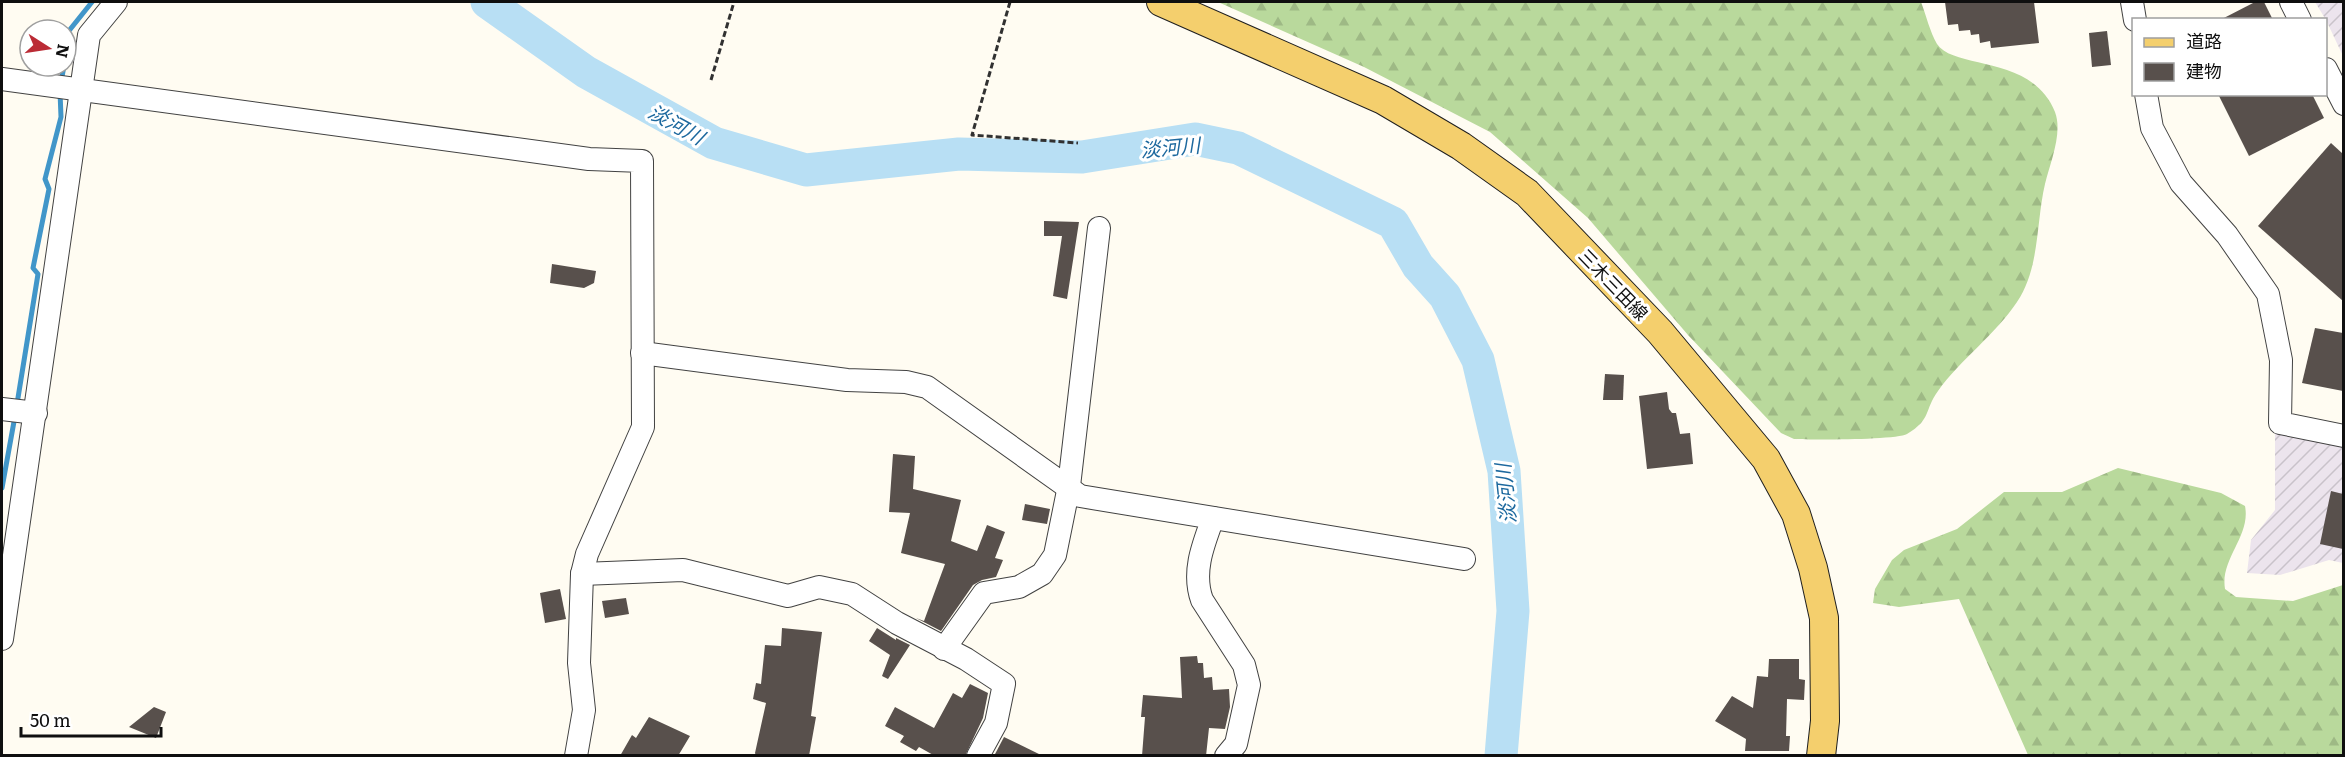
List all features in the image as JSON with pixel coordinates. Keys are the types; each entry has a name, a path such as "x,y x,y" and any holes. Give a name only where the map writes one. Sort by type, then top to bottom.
{"main road":[{"name":"三木三田線","path":"1161,2 1383,100 1461,146 1527,193 1660,332 1766,459 1796,514 1813,568 1824,618 1826,721 1821,756"}],"street":[{"path":"2,639 36,413 75,88 89,36 116,2"},
{"path":"2133,2 2135,18"},
{"path":"2291,2 2299,18"},
{"path":"2327,73 2343,104"},
{"path":"2,79 590,159 642,161 643,427 587,554 582,574 579,663 584,710 582,753"},
{"path":"2146,96 2152,128 2181,183 2226,235 2268,294 2281,360 2280,423 2343,436"},
{"path":"944,649 984,593 1019,587 1042,574 1055,555 1069,486 1099,228"},
{"path":"642,353 847,380 906,382 927,387 1080,496 1464,559"},
{"path":"2,409 36,413"},
{"path":"1213,518 1200,555 1199,591 1202,600 1244,665 1249,686 1236,744 1226,756"},
{"path":"582,574 683,570 788,597 819,587 852,594 1004,684 996,723 978,756"}],"path":[{"path":"711,80 734,2"},
{"path":"1010,2 972,135 1078,142"}],"shaded area":[{"path":"2315,2 2343,2 2343,56 2327,18"},
{"path":"2275,429 2343,444 2343,563 2329,560 2280,575 2247,573 2251,540 2275,510"}],"green space":[{"path":"1218,2 1921,2 1937,44 1946,52 2012,72 2029,81 2044,93 2055,112 2057,138 2042,199 2030,275 2017,302 1999,325 1947,379 1938,391 1924,419 1915,429 1907,434 1888,437 1794,439 1781,433 1688,335 1588,218 1490,132 1364,67"},
{"path":"2118,468 2221,493 2245,506 2244,527 2225,578 2225,589 2236,597 2293,601 2343,585 2343,755 2028,755 1959,599 1899,607 1873,603 1875,589 1892,560 1904,550 1957,529 2004,492 2062,492"}],"building":[{"path":"1945,2 2034,2 2039,43 1991,48 1990,41 1980,43 1979,34 1971,35 1970,30 1959,31 1958,24 1948,25"},
{"path":"2255,2 2264,2 2272,18 2224,18"},
{"path":"2107,31 2111,65 2092,67 2089,33"},
{"path":"2219,96 2313,96 2324,118 2249,156"},
{"path":"2331,143 2343,154 2343,301 2258,226"},
{"path":"1044,221 1079,222 1067,299 1053,296 1062,236 1044,236"},
{"path":"552,264 596,271 594,283 584,288 550,283"},
{"path":"2315,328 2343,333 2343,391 2302,383"},
{"path":"1605,374 1624,375 1623,400 1603,400"},
{"path":"1667,392 1669,409 1672,413 1676,413 1680,434 1690,433 1693,464 1647,469 1639,396"},
{"path":"893,454 915,456 913,489 961,500 951,541 977,551 987,525 1005,532 995,558 1003,560 996,577 973,585 941,631 916,618 924,621 945,564 901,553 910,513 889,512"},
{"path":"2331,491 2343,494 2343,549 2320,544"},
{"path":"1025,504 1050,509 1047,524 1022,520"},
{"path":"560,589 566,619 545,623 540,593"},
{"path":"626,598 629,614 605,618 602,601"},
{"path":"782,628 822,632 811,716 816,717 809,756 756,756 755,753 766,703 753,699 756,683 761,684 765,645 781,646"},
{"path":"877,628 896,640 896,638 910,645 888,679 882,676 890,655 869,641"},
{"path":"1197,656 1198,663 1203,663 1204,678 1212,677 1213,690 1229,689 1230,707 1225,729 1209,728 1206,756 1142,756 1145,717 1141,717 1143,695 1182,698 1180,657"},
{"path":"1769,659 1799,659 1799,679 1805,680 1804,700 1787,699 1786,736 1790,736 1789,751 1745,751 1746,739 1715,721 1732,696 1753,708 1757,676 1768,677"},
{"path":"970,684 988,693 983,718 965,756 935,756 919,747 916,751 900,742 904,736 885,726 895,707 934,728 953,693 962,698"},
{"path":"154,707 166,712 156,738 129,727"},
{"path":"649,717 690,736 678,756 620,756 632,735 636,738"},
{"path":"1004,737 1043,756 994,756"}],"waterway":[{"path":"78,20 92,2"},
{"name":"淡河川","path":"487,2 586,72 714,143 806,170 959,154 1082,157 1195,139 1238,148 1393,223 1418,266 1445,296 1478,360 1504,471 1513,611 1501,756"},
{"path":"61,82 62,78"},
{"path":"17,404 38,274 33,268 49,189 45,179 61,117 60,92"},
{"path":"2,488 15,416"}]}
